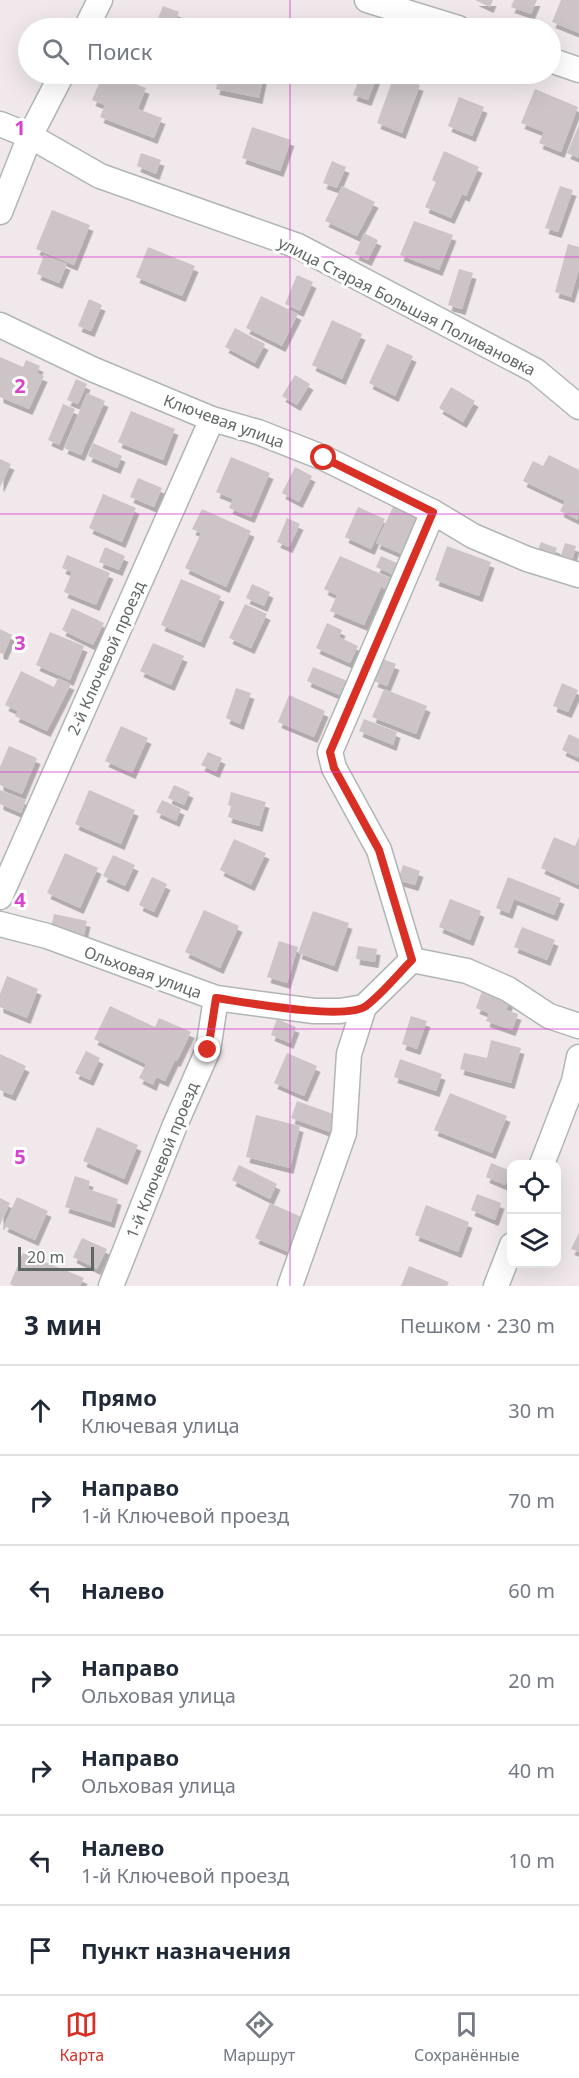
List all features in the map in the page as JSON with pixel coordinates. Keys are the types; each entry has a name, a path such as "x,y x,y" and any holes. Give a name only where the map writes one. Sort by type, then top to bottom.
{"street":[{"path":"91,18 100,0"},
{"path":"367,0 426,18"},
{"path":"561,64 579,70"},
{"path":"0,212 30,136 57,84"},
{"name":"улица Старая Большая Поливановка","path":"0,124 30,136 100,176 298,246 536,371 579,407"},
{"name":"Ключевая улица","path":"0,325 93,369 212,419 258,432 324,458 433,512 473,536 527,559 579,575"},
{"name":"2-й Ключевой проезд","path":"0,897 212,419"},
{"path":"412,960 379,850 334,768 330,752 433,512"},
{"name":"Ольховая улица","path":"0,924 47,936 216,998 314,1011 340,1011 364,1007"},
{"path":"290,1286 344,1132 349,1054 364,1007 412,960"},
{"path":"412,960 467,971 508,989 549,1016 579,1026"},
{"name":"1-й Ключевой проезд","path":"111,1286 175,1125 208,1050 216,998"},
{"path":"544,1160 574,1081 579,1057"},
{"path":"496,1286 507,1258"}],"building":[{"path":"475,0 493,0 490,7"},
{"path":"514,0 537,0 531,14 511,7"},
{"path":"561,0 579,0 579,33 561,26 561,18 554,18"},
{"path":"163,6 179,12 177,18 158,18"},
{"path":"99,84 135,84 146,88 138,109 162,118 154,138 100,117 105,105 92,100"},
{"path":"217,84 262,84 259,98 216,89"},
{"path":"357,84 374,84 368,100 353,95"},
{"path":"391,84 420,85 402,133 377,123"},
{"path":"535,89 578,107 561,152 539,143 544,132 521,123"},
{"path":"459,97 484,107 472,136 448,126"},
{"path":"579,125 579,158 567,153"},
{"path":"252,127 291,140 280,171 242,158"},
{"path":"444,151 479,167 466,196 462,194 451,218 425,207 436,182 432,180"},
{"path":"141,153 161,160 156,174 137,166"},
{"path":"332,161 346,167 337,188 323,183"},
{"path":"342,186 375,202 357,236 325,221"},
{"path":"560,186 573,190 558,232 545,228"},
{"path":"52,210 90,225 74,265 36,249"},
{"path":"414,221 453,235 439,270 400,255"},
{"path":"364,233 378,240 368,260 355,254"},
{"path":"568,244 579,247 579,269 571,297 555,292"},
{"path":"148,247 195,266 182,296 136,277"},
{"path":"44,255 67,264 59,283 37,274"},
{"path":"459,269 473,273 462,309 448,305"},
{"path":"297,275 313,282 300,311 285,304"},
{"path":"261,296 298,314 282,346 246,328"},
{"path":"89,299 102,305 91,331 78,326"},
{"path":"332,320 362,334 342,379 312,365"},
{"path":"235,328 265,344 255,363 225,347"},
{"path":"387,344 413,356 395,396 369,383"},
{"path":"0,357 23,367 26,360 40,366 37,373 44,376 29,409 0,397"},
{"path":"295,375 310,384 297,405 282,396"},
{"path":"76,379 87,384 78,404 67,400"},
{"path":"451,387 475,401 463,422 439,408"},
{"path":"87,393 105,401 81,455 64,448"},
{"path":"63,404 75,409 59,445 48,440"},
{"path":"131,411 175,429 163,460 118,442"},
{"path":"93,443 122,456 117,468 88,456"},
{"path":"549,455 579,470 578,520 560,511 565,501 523,481 533,461 543,466"},
{"path":"231,457 270,473 251,517 229,508 233,499 216,492"},
{"path":"0,459 11,464 0,487"},
{"path":"295,467 312,476 299,502 282,493"},
{"path":"138,478 162,488 154,507 130,497"},
{"path":"103,494 136,508 122,542 89,528"},
{"path":"358,507 385,519 371,549 345,537"},
{"path":"393,507 421,519 404,555 376,543"},
{"path":"202,509 251,531 226,587 185,568 201,533 192,529"},
{"path":"287,518 300,524 289,547 277,542"},
{"path":"541,542 557,548 553,559 537,553"},
{"path":"565,543 576,546 571,565 559,561"},
{"path":"447,546 491,562 479,596 435,580"},
{"path":"105,547 125,556 119,570 99,562"},
{"path":"67,555 110,573 96,605 64,592 72,572 62,568"},
{"path":"340,556 399,582 394,593 381,587 364,625 330,611 337,595 324,589"},
{"path":"381,556 399,564 394,575 376,567"},
{"path":"181,579 221,596 201,642 161,625"},
{"path":"252,584 270,592 264,606 246,598"},
{"path":"245,604 267,614 251,648 229,638"},
{"path":"72,608 104,623 93,645 62,630"},
{"path":"327,623 342,630 339,637 358,646 350,663 316,648"},
{"path":"0,629 12,635 4,654 0,653"},
{"path":"50,632 84,646 70,680 36,665"},
{"path":"153,643 184,656 171,685 140,671"},
{"path":"383,659 396,664 387,686 374,681"},
{"path":"313,667 350,682 344,697 307,681"},
{"path":"21,671 54,687 58,678 71,684 47,731 15,716 18,711 5,705"},
{"path":"562,683 578,690 568,712 553,706"},
{"path":"236,688 251,693 240,724 226,718"},
{"path":"384,689 427,706 416,734 372,717"},
{"path":"289,695 325,711 314,737 278,722"},
{"path":"364,719 397,732 393,745 359,731"},
{"path":"121,726 148,738 132,773 105,761"},
{"path":"569,734 579,739 579,758 562,750"},
{"path":"9,746 37,758 22,794 0,785 0,767"},
{"path":"208,752 222,758 216,772 201,765"},
{"path":"174,785 190,792 184,805 168,798"},
{"path":"0,790 26,800 21,813 0,804"},
{"path":"89,790 135,810 121,844 75,824"},
{"path":"231,792 266,802 259,826 228,817"},
{"path":"162,800 181,809 176,821 156,812"},
{"path":"554,837 575,846 579,837 579,885 541,868"},
{"path":"234,839 266,853 251,885 220,870"},
{"path":"65,853 98,868 80,908 47,893"},
{"path":"113,855 135,865 125,886 103,876"},
{"path":"403,865 420,871 415,885 398,880"},
{"path":"152,877 167,884 154,912 139,905"},
{"path":"508,877 561,898 554,915 514,899 509,913 496,908"},
{"path":"450,899 481,911 470,940 439,927"},
{"path":"204,910 239,926 220,968 185,952"},
{"path":"313,911 349,923 334,966 298,953"},
{"path":"54,914 87,921 84,935 51,927"},
{"path":"522,927 555,940 547,960 514,947"},
{"path":"279,941 298,947 287,983 267,977"},
{"path":"358,946 377,949 375,962 356,959"},
{"path":"7,976 38,989 27,1018 0,1007 0,994"},
{"path":"482,991 510,1001 506,1010 518,1014 512,1030 486,1021 489,1013 476,1008"},
{"path":"110,1006 155,1027 159,1018 191,1032 165,1081 156,1077 153,1085 139,1078 146,1064 94,1039"},
{"path":"411,1016 427,1021 417,1049 402,1044"},
{"path":"277,1019 296,1027 290,1043 271,1035"},
{"path":"491,1040 521,1048 511,1083 460,1069 464,1053 487,1058"},
{"path":"86,1051 100,1058 90,1080 75,1073"},
{"path":"287,1053 317,1066 304,1096 274,1083"},
{"path":"0,1054 26,1066 12,1095 0,1090"},
{"path":"400,1059 442,1074 436,1091 394,1077"},
{"path":"450,1093 507,1116 492,1153 434,1130"},
{"path":"297,1101 339,1116 333,1133 291,1118"},
{"path":"256,1115 300,1126 290,1168 246,1157"},
{"path":"97,1127 138,1145 124,1179 83,1161"},
{"path":"491,1163 507,1169 505,1185 486,1177"},
{"path":"239,1165 277,1184 270,1199 232,1180"},
{"path":"75,1176 90,1181 88,1189 118,1199 111,1222 65,1207"},
{"path":"477,1194 501,1203 495,1220 471,1210"},
{"path":"17,1197 48,1211 35,1240 4,1226"},
{"path":"0,1198 10,1203 0,1225"},
{"path":"270,1203 306,1219 291,1253 255,1238"},
{"path":"426,1205 469,1222 458,1252 415,1235"},
{"path":"579,1233 579,1252 571,1249"},
{"path":"82,1238 107,1249 97,1269 73,1257"},
{"path":"23,1253 84,1278 80,1286 14,1286 10,1284"},
{"path":"409,1266 449,1282 447,1286 401,1286"}],"route":[{"path":"208,1050 216,998 314,1011 340,1011 364,1007 412,960 379,850 334,768 330,752 433,512 324,458"}]}
